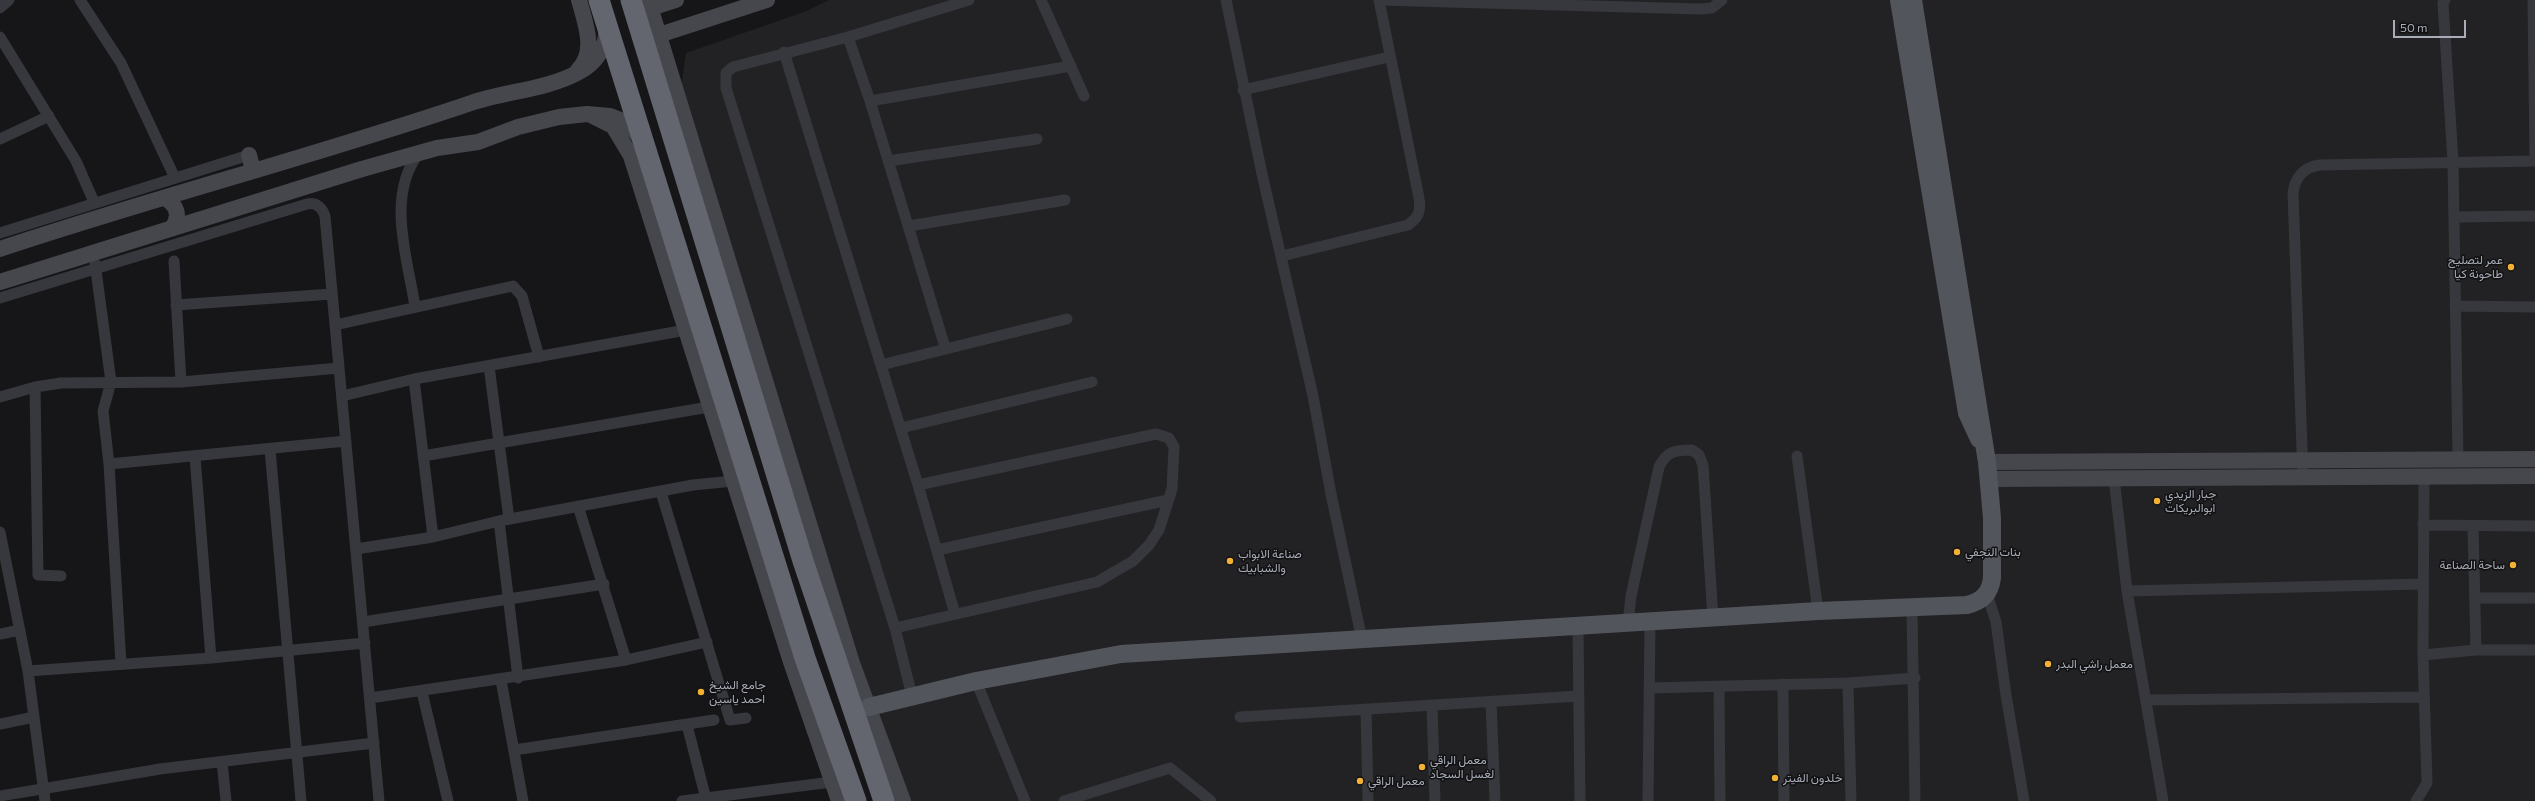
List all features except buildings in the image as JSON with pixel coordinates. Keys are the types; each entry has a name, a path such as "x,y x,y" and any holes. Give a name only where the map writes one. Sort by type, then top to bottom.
{"highway":[{"path":"599,0 643,144 670,255 798,660 856,801"},
{"path":"631,0 716,249 798,547 867,718 884,801"}],"main road":[{"path":"573,75 582,66 588,50 587,31 579,0"},
{"path":"676,0 650,4 716,249"},
{"path":"659,35 767,0"},
{"path":"1900,0 1967,413 1987,463"},
{"path":"904,801 867,718 912,696 976,681 1121,654 1818,611 1967,605 1979,601 1987,594 1992,578 1987,463 1914,0"},
{"path":"0,249 164,198 251,162 441,115 484,99 542,86 573,75 586,68 599,55 606,40 606,25"},
{"path":"589,114 613,126 626,146 670,255 686,330 709,407 733,481 798,660 832,782 839,801"},
{"path":"0,282 419,153 437,148 478,142 518,127 559,117 589,114 620,120 634,130 643,144"},
{"path":"164,198 174,205 177,210 176,223 172,228"},
{"path":"1987,463 2535,459"},
{"path":"1987,463 2114,478 2535,476"}],"street":[{"path":"0,8 9,0"},
{"path":"80,0 121,63 176,178"},
{"path":"912,696 894,628 726,88 726,73 733,67 784,52 848,37 969,0"},
{"path":"1041,0 1072,66 1084,96"},
{"path":"1226,0 1243,90 1313,396 1331,494 1362,640"},
{"path":"1282,256 1408,225 1418,216 1420,203 1389,56 1379,0 1624,3 1700,9 1712,8 1722,0"},
{"path":"2445,0 2443,3 2453,160 2458,459"},
{"path":"2304,477 2293,193 2296,179 2303,171 2315,166 2453,160 2535,161 2533,0"},
{"path":"0,37 76,161 94,202"},
{"path":"848,37 870,100 945,347"},
{"path":"784,52 901,428 956,614"},
{"path":"1243,90 1389,56"},
{"path":"870,100 1072,66"},
{"path":"0,139 49,116"},
{"path":"888,161 1037,139"},
{"path":"415,306 400,200 405,175 419,153"},
{"path":"0,233 94,202 176,178 251,162"},
{"path":"909,226 1065,200"},
{"path":"0,298 311,203 319,205 325,216 379,801"},
{"path":"2454,217 2535,216"},
{"path":"94,252 111,382 103,411 109,464 122,664"},
{"path":"174,260 181,382"},
{"path":"335,325 415,306 513,286 522,296 539,357"},
{"path":"176,306 332,294"},
{"path":"2455,306 2535,307"},
{"path":"881,365 945,347 1067,319"},
{"path":"342,396 414,380 686,330"},
{"path":"489,366 499,444 508,598 518,678"},
{"path":"0,397 35,387 61,383 181,382 339,368"},
{"path":"414,380 432,537"},
{"path":"901,428 1092,382"},
{"path":"35,387 38,575 61,576"},
{"path":"423,456 709,407"},
{"path":"894,628 1097,582 1133,561 1149,546 1159,530 1172,489 1174,447 1169,438 1156,434 918,486"},
{"path":"109,464 195,457 346,441"},
{"path":"270,449 301,801"},
{"path":"1628,623 1631,596 1659,467 1664,457 1677,450 1692,450 1699,455 1703,465 1714,618"},
{"path":"1797,456 1818,611"},
{"path":"195,457 211,658"},
{"path":"2416,801 2427,783 2423,697 2422,584 2424,477"},
{"path":"2114,478 2127,591 2163,801"},
{"path":"356,549 432,537 504,520 661,492 692,485 733,481"},
{"path":"661,492 730,720 746,718"},
{"path":"937,550 1168,500"},
{"path":"578,506 604,584 626,660"},
{"path":"2423,525 2535,526"},
{"path":"2473,526 2476,650"},
{"path":"0,532 28,671 45,801"},
{"path":"363,622 604,584"},
{"path":"2127,591 2422,584"},
{"path":"1987,594 1996,622 2006,695 2024,801"},
{"path":"2475,598 2535,598"},
{"path":"1912,607 1915,678 1915,801"},
{"path":"1648,801 1650,622"},
{"path":"1578,627 1580,801"},
{"path":"0,634 20,630"},
{"path":"370,698 518,678 626,660 707,642"},
{"path":"28,671 211,658 287,649 365,643"},
{"path":"2423,655 2476,650 2535,650"},
{"path":"1649,688 1848,683 1915,678"},
{"path":"502,680 523,801"},
{"path":"976,681 1025,801"},
{"path":"1848,683 1851,801"},
{"path":"1783,684 1784,801"},
{"path":"1719,687 1720,801"},
{"path":"422,692 448,801"},
{"path":"1240,718 1579,696"},
{"path":"2146,700 2423,697"},
{"path":"1491,702 1495,801"},
{"path":"1432,706 1435,801"},
{"path":"1366,710 1368,801"},
{"path":"0,724 34,716"},
{"path":"514,750 714,720"},
{"path":"687,725 706,799"},
{"path":"0,796 44,787 160,769 374,743"},
{"path":"222,762 226,801"},
{"path":"1064,801 1170,768 1211,801"},
{"path":"682,801 757,796 832,782"}],"shaded area":[{"path":"829,0 2535,0 2535,801 895,801 681,88 686,53 804,12"}],"place":[{"name":"عمر لتصليح طاحونة كيا","path":"2511,267"},
{"name":"جبار الزيدي ابوالبريكات","path":"2157,501"},
{"name":"بنات النجفي","path":"1957,552"},
{"name":"صناعة الابواب والشبابيك","path":"1230,561"},
{"name":"ساحة الصناعة","path":"2513,565"},
{"name":"معمل راشي البدر","path":"2048,664"},
{"name":"جامع الشيخ احمد ياسين","path":"701,692"},
{"name":"معمل الراقي لغسل السجاد","path":"1422,767"},
{"name":"خلدون الفيتر","path":"1775,778"},
{"name":"معمل الراقي","path":"1360,781"}]}
